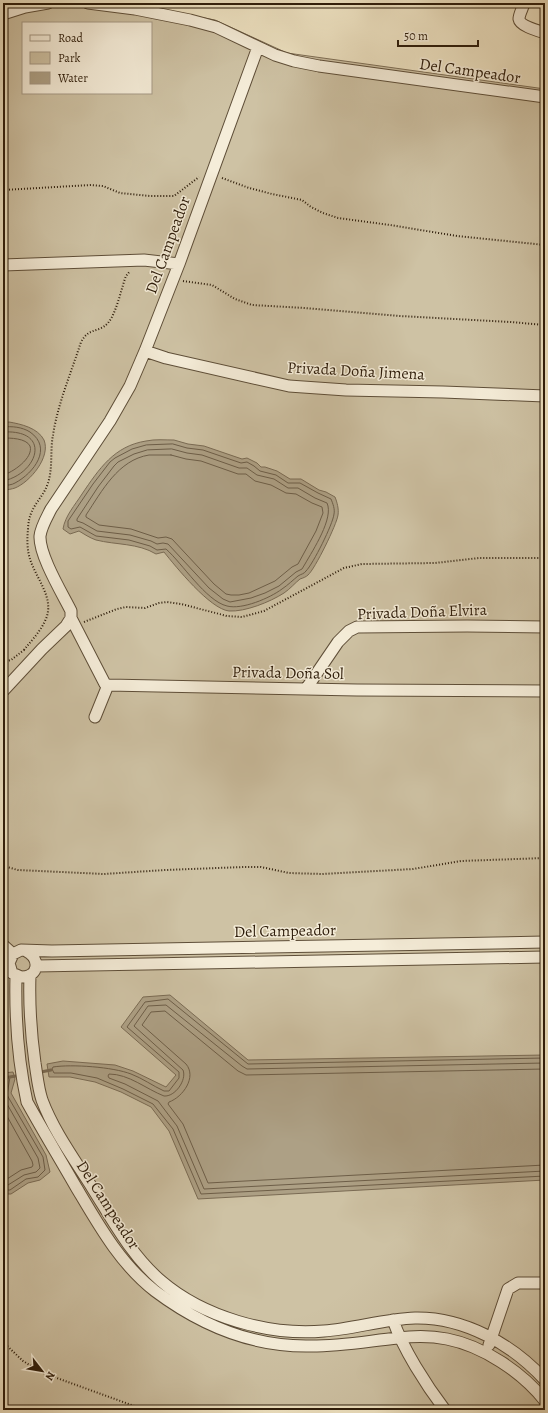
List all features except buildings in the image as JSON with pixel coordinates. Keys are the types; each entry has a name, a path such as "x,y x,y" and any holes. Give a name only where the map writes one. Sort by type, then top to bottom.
{"street":[{"path":"3,14 25,7 48,3"},
{"path":"88,3 190,20 216,28 258,47"},
{"path":"524,3 519,21 522,24 545,33"},
{"name":"Del Campeador","path":"73,622 71,611 47,563 40,535 51,509 117,409 130,386 179,264 258,47 275,55 294,61 319,66 545,97"},
{"path":"3,265 144,260 179,264"},
{"name":"Privada Doña Jimena","path":"145,351 174,360 289,386 346,390 545,396"},
{"path":"3,691 42,649 66,626 73,622 105,684 108,685 95,717"},
{"name":"Privada Doña Elvira","path":"306,689 338,642 349,631 357,627 545,627"},
{"name":"Privada Doña Sol","path":"108,685 306,689 545,691"},
{"path":"541,942 541,957"},
{"name":"Del Campeador","path":"541,942 52,951 21,950 13,954 9,963 12,973 16,976 26,977 33,971 217,963 541,957"},
{"path":"3,945 13,954"},
{"path":"377,960 378,945"},
{"path":"216,948 217,963"},
{"path":"26,951 32,954 36,959 33,971"},
{"name":"Del Campeador","path":"33,971 30,996 33,1043 42,1099 54,1127 131,1249 161,1281 202,1307 258,1327 302,1332 324,1331 415,1318 441,1320 461,1325 492,1338 528,1363 545,1380"},
{"name":"Del Campeador","path":"16,976 19,1047 22,1078 27,1102 103,1232 136,1275 155,1291 196,1318 237,1335 263,1342 285,1345 323,1346 399,1338 428,1337 447,1339 462,1343 502,1362 530,1385 545,1402"},
{"path":"485,1353 492,1338 508,1289 518,1283 545,1282"},
{"path":"196,1318 202,1307"},
{"path":"393,1320 399,1338 437,1400 445,1410"}],"path":[{"path":"3,190 90,185 103,186 120,193 150,196 174,196 197,178 211,173 249,188 302,200 311,207 338,218 457,236 545,245"},
{"path":"24,650 46,621 49,607 38,575 32,567 27,549 28,528 31,512 48,482 52,437 57,413 81,342 85,335 90,331 100,328 108,323 113,315 126,276 144,260"},
{"path":"172,280 212,284 235,299 252,305 545,325"},
{"path":"73,622 126,607 145,608 167,602 181,604 227,616 242,617 264,611 344,568 362,564 435,563 479,558 545,558"},
{"path":"3,866 18,870 104,874 166,870 261,867 288,873 322,874 413,869 461,861 545,858"},
{"path":"3,1342 23,1361 43,1373 137,1407 169,1410"}],"green space":[{"path":"21,3 125,3 215,20 287,53 545,89 545,1410 3,1410 3,6"}],"water":[{"path":"9,422 24,425 38,432 44,440 45,454 33,475 15,488 3,490 3,423"},
{"path":"174,440 204,446 242,459 247,458 257,463 261,467 277,471 290,479 301,479 319,490 335,497 338,510 337,520 320,556 308,575 300,579 284,593 272,600 250,608 229,611 221,609 203,595 185,577 164,552 156,554 149,550 134,546 96,540 79,531 70,534 63,529 73,506 101,468 116,453 135,444 146,441"},
{"path":"170,995 248,1060 545,1055 545,1180 198,1199 169,1131 151,1107 121,1092 95,1082 70,1077 49,1077 47,1064 63,1061 115,1065 133,1071 166,1087 176,1075 121,1027 143,997"},
{"path":"13,1072 15,1079 11,1093 46,1155 50,1172 40,1180 28,1183 11,1194 3,1194 3,1073"}],"waterway":[{"path":"41,1072 51,1070"},
{"path":"3,1078 16,1076"}]}
